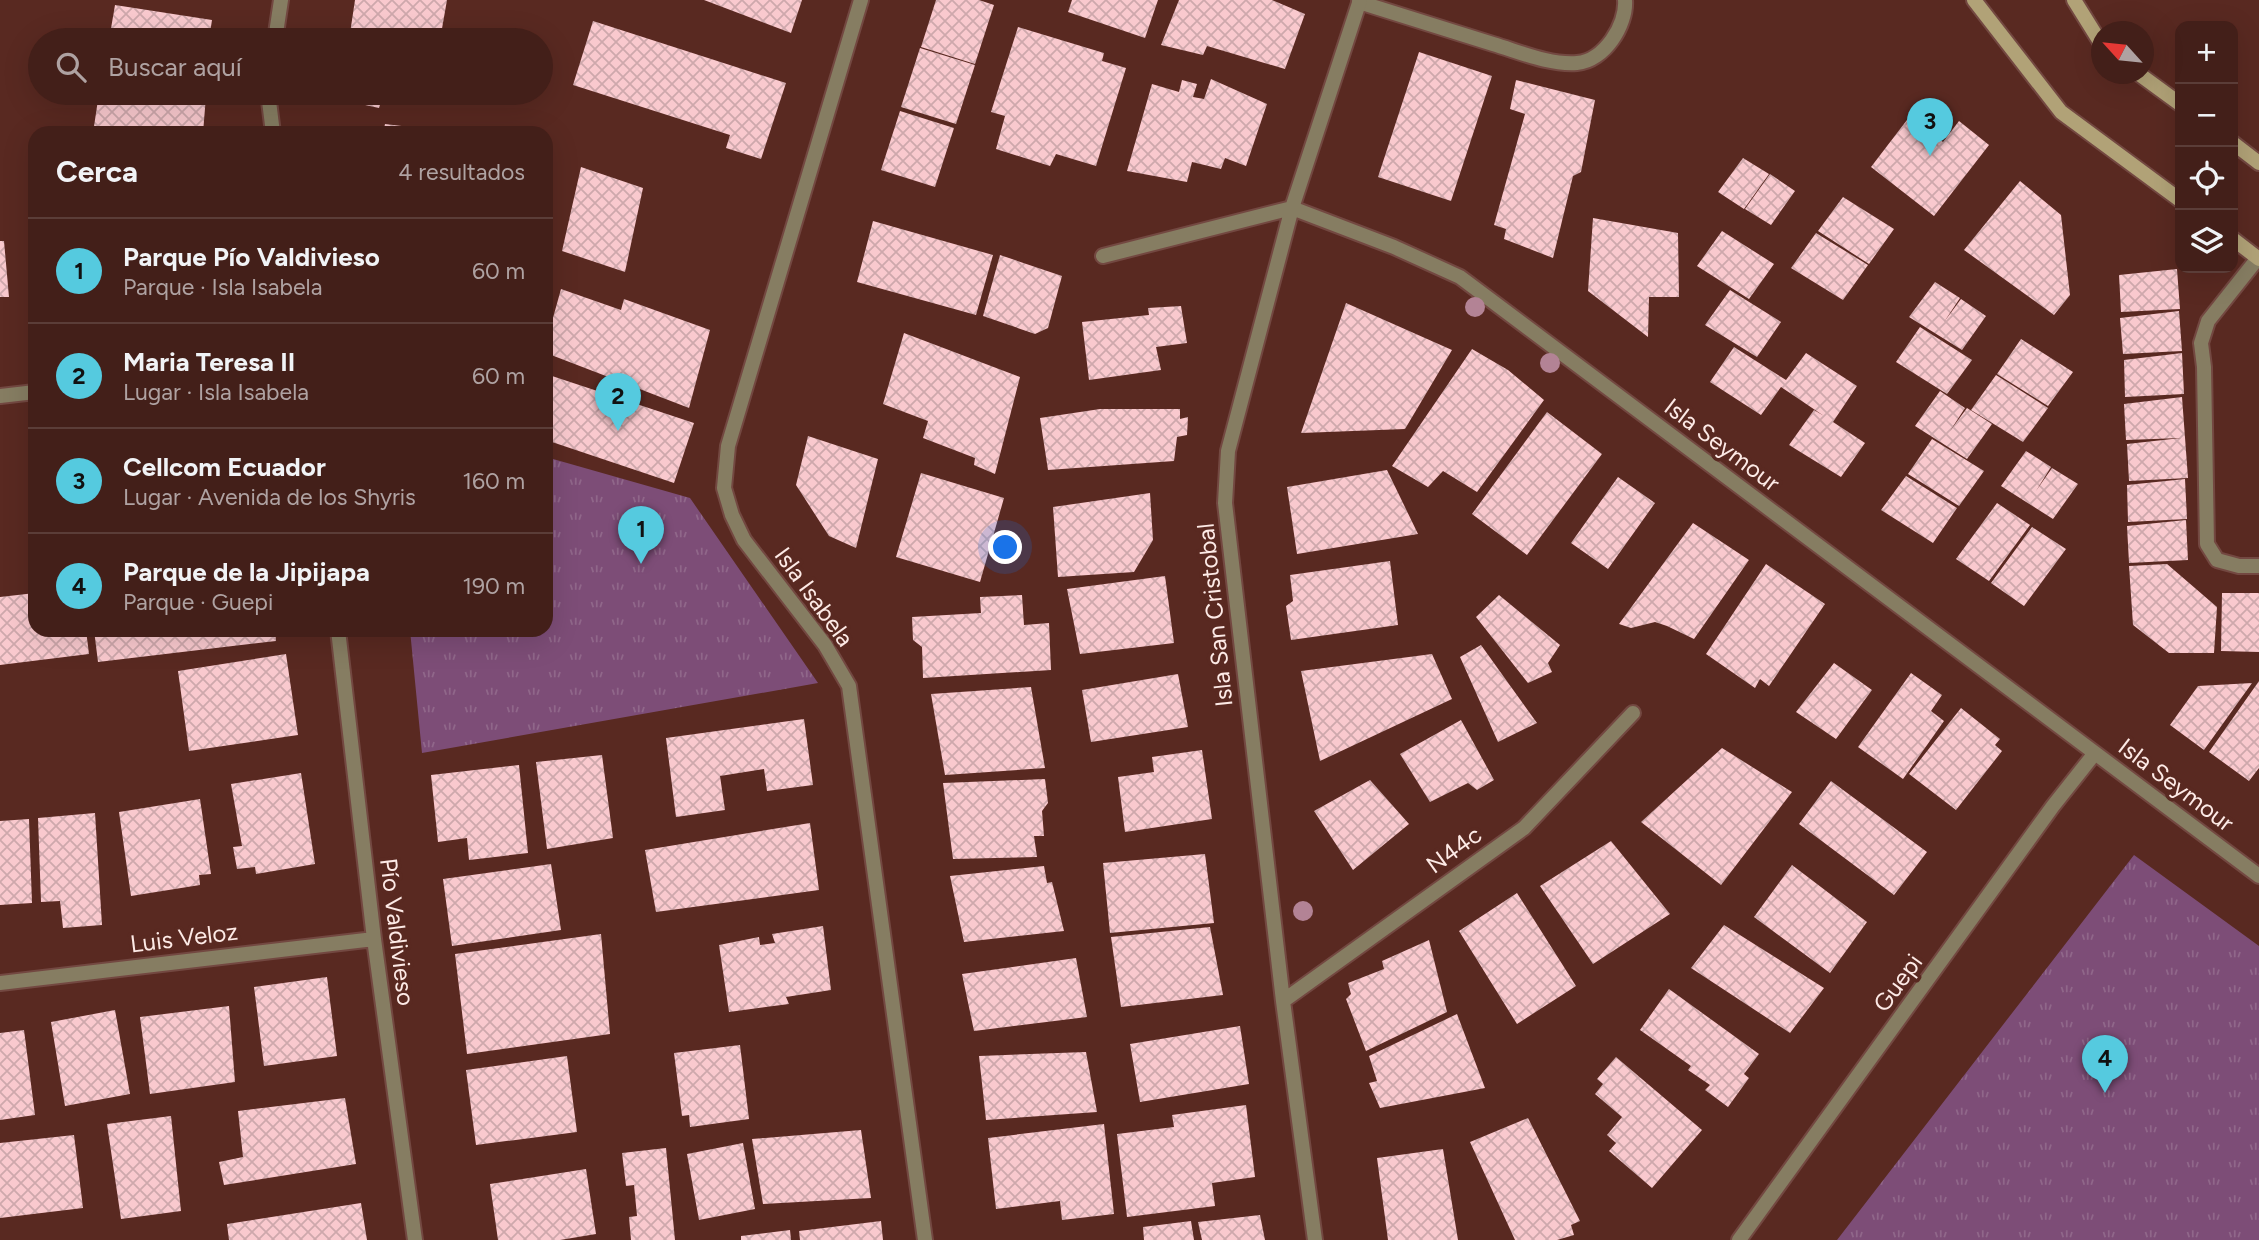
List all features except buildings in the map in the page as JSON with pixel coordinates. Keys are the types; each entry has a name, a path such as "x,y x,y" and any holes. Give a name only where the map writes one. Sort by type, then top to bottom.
{"main road":[{"path":"1975,0 2062,111 2175,196"},
{"path":"2074,0 2091,27"},
{"path":"2153,84 2175,100"},
{"path":"2238,147 2259,163"},
{"path":"2238,243 2259,259"}],"street":[{"path":"277,28 281,0"},
{"name":"Isla Isabela","path":"861,0 728,446 724,488 744,540 825,645 849,686 925,1240"},
{"path":"1360,1 1545,60 1580,63 1602,51 1619,32 1626,9 1625,0"},
{"name":"Isla San Cristobal","path":"1315,1240 1283,1001 1225,503 1228,451 1292,208 1360,1"},
{"path":"269,105 271,126"},
{"path":"1103,256 1292,208"},
{"name":"Isla Seymour","path":"1292,208 1394,247 1460,277 2259,876"},
{"path":"2259,259 2208,321 2201,343 2204,367 2207,544 2217,559 2239,566 2259,566"},
{"path":"0,396 28,393"},
{"name":"Pío Valdivieso","path":"339,637 374,939 415,1240"},
{"name":"N44c","path":"1283,1001 1524,828 1633,713"},
{"name":"Guepi","path":"1740,1240 2053,806 2095,753"},
{"name":"Luis Veloz","path":"0,983 374,939"}],"green space":[{"path":"553,459 690,498 818,683 422,753 411,637 553,637"},
{"path":"2134,855 2259,946 2259,1240 1837,1240"}],"place":[{"name":"Cellcom Ecuador","path":"1930,156"},
{"name":"Maria Teresa II","path":"618,431"},
{"name":"Parque Pío Valdivieso","path":"641,564"},
{"name":"Parque de la Jipijapa","path":"2105,1093"}]}
